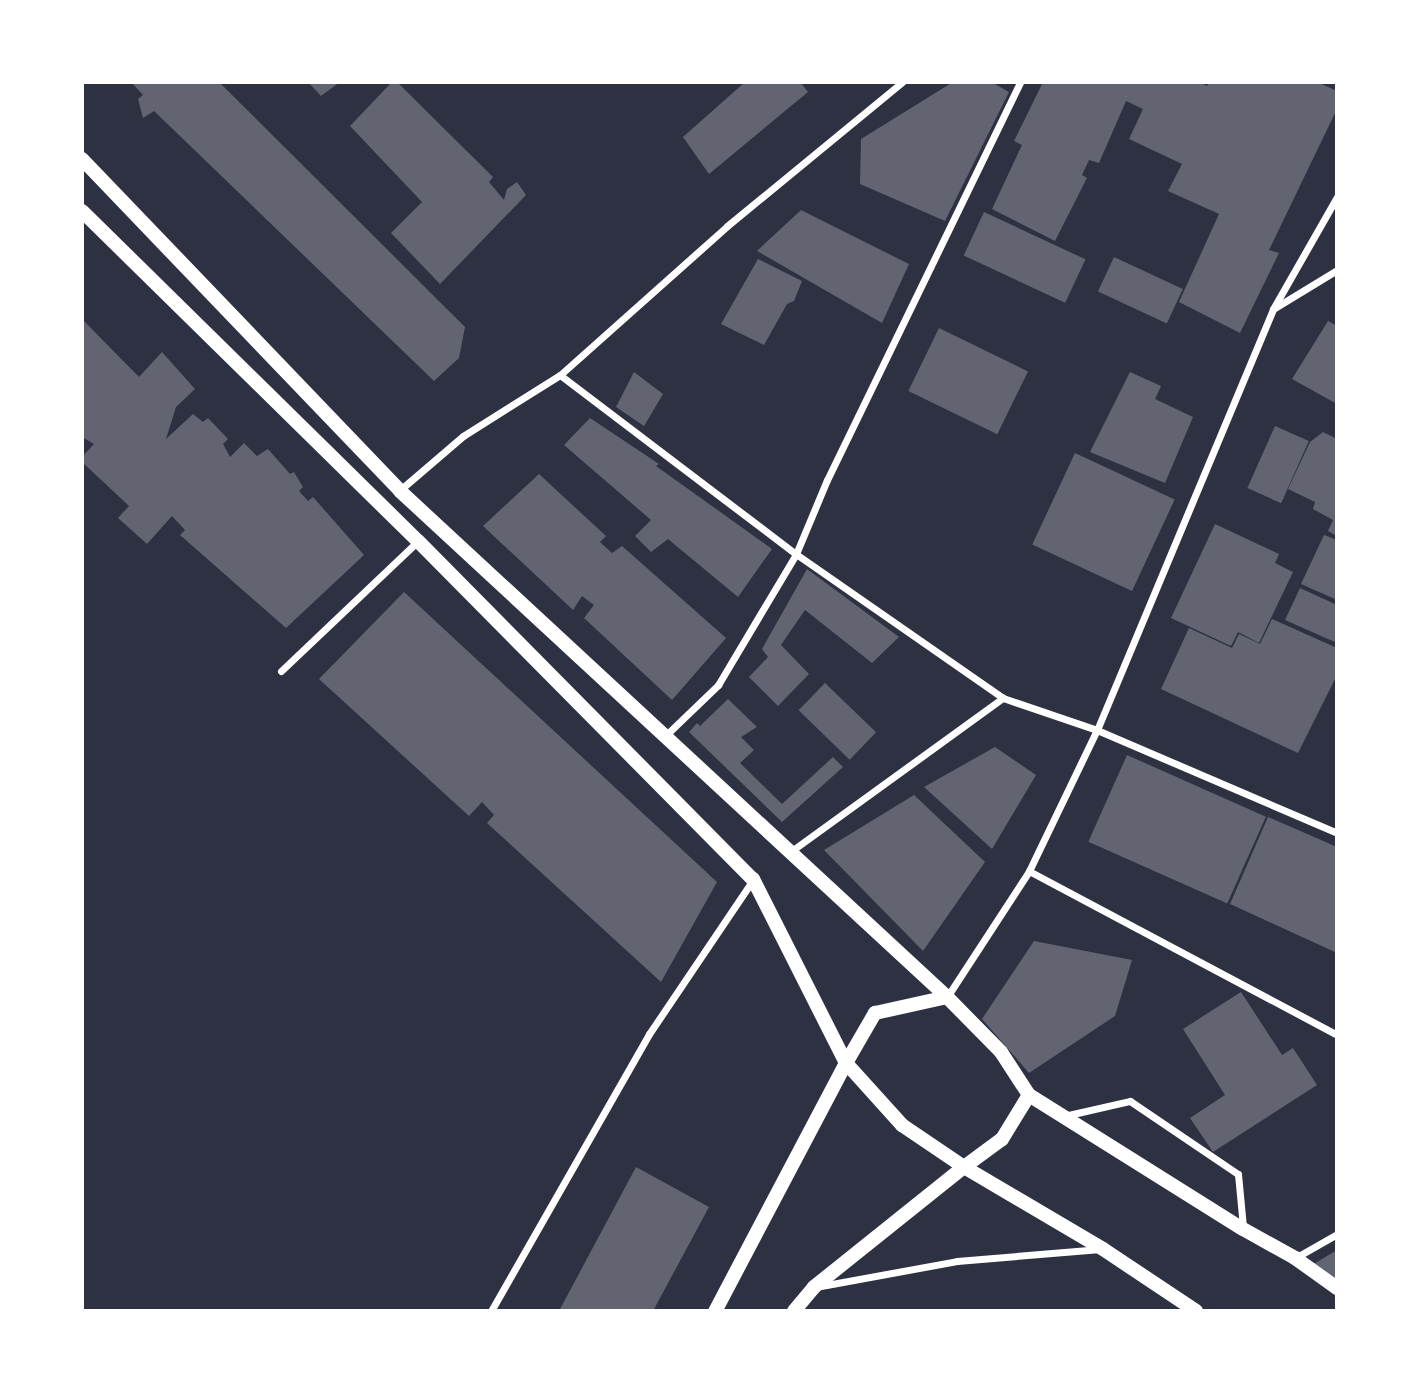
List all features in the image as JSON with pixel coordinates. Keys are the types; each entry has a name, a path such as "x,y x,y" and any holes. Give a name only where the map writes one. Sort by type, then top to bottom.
{"main road":[{"path":"82,159 400,491 947,998 1001,1052 1029,1095 1243,1229 1295,1258 1337,1288"},
{"path":"82,211 418,541 753,879 846,1063 902,1125 964,1167 1103,1249 1196,1311"},
{"path":"715,1311 875,1013 947,998"},
{"path":"793,1311 814,1287 1002,1139 1029,1095"}],"street":[{"path":"400,491 463,436 560,375 727,226 902,82"},
{"path":"665,736 718,685 796,554 833,468 1020,82"},
{"path":"947,998 1029,871 1097,730 1273,309 1337,197"},
{"path":"1273,309 1337,270"},
{"path":"560,375 796,554 1003,698 1097,730 1337,833"},
{"path":"281,671 418,541"},
{"path":"789,853 1003,698"},
{"path":"1029,871 1337,1035"},
{"path":"491,1311 649,1034 753,879"},
{"path":"1064,1116 1129,1101 1238,1174 1243,1229"},
{"path":"1295,1258 1337,1234"},
{"path":"814,1287 957,1261 1103,1249"}],"building":[{"path":"131,82 219,82 465,327 459,358 434,381 154,111 143,118 138,99 143,95"},
{"path":"308,82 340,82 321,96"},
{"path":"392,82 397,82 493,177 489,182 504,200 507,189 517,182 526,195 440,284 391,233 422,202 350,126"},
{"path":"745,82 800,82 808,92 709,174 683,137"},
{"path":"953,82 991,82 1009,92 945,221 860,184 861,139"},
{"path":"1043,82 1200,82 1207,86 1209,82 1317,82 1337,91 1337,109 1269,250 1279,253 1240,333 1179,302 1219,214 1168,191 1182,164 1129,139 1143,109 1126,101 1099,163 1089,160 1082,175 1087,178 1055,241 992,209 1022,145 1014,141"},
{"path":"801,210 909,264 882,323 757,251"},
{"path":"984,212 1086,259 1065,303 964,256"},
{"path":"1114,257 1183,289 1167,324 1098,291"},
{"path":"758,259 802,281 794,301 787,304 764,345 721,324"},
{"path":"82,319 139,377 162,352 195,389 176,407 166,439 193,414 203,422 208,418 228,439 223,444 230,457 244,443 257,456 268,449 290,474 294,472 303,487 299,491 308,501 313,497 364,555 286,628 180,535 185,530 172,516 147,544 118,518 129,506 82,462 82,457 94,444 82,437"},
{"path":"1328,321 1337,326 1337,404 1292,379"},
{"path":"939,328 1028,371 997,434 908,391"},
{"path":"634,372 663,394 644,426 616,407"},
{"path":"1130,372 1161,386 1155,399 1193,417 1165,483 1090,452"},
{"path":"590,418 659,464 656,466 772,549 738,597 668,539 651,552 635,536 651,520 564,445"},
{"path":"1275,426 1309,441 1281,503 1247,488"},
{"path":"1323,432 1337,439 1337,536 1328,531 1333,520 1313,509 1315,502 1288,489 1310,442"},
{"path":"1075,453 1175,499 1132,591 1032,545"},
{"path":"539,474 606,536 600,542 612,553 622,546 726,638 672,700 584,618 594,605 582,596 573,610 483,526"},
{"path":"1215,524 1279,554 1275,563 1293,572 1259,643 1238,632 1231,646 1171,618"},
{"path":"1324,535 1337,540 1337,600 1301,584"},
{"path":"807,569 899,637 872,663 805,610 781,645 809,674 778,706 749,677 768,657 762,649"},
{"path":"1300,588 1337,605 1337,643 1285,620"},
{"path":"404,592 717,882 661,982 487,823 494,815 482,802 469,816 319,679"},
{"path":"1272,619 1337,648 1337,675 1298,753 1161,689 1189,628 1232,648 1239,634 1260,644"},
{"path":"825,683 876,732 850,760 799,710"},
{"path":"728,699 757,727 741,737 754,750 740,763 782,804 833,757 843,767 782,822 689,732 697,723 700,726"},
{"path":"995,747 1036,775 992,849 924,787"},
{"path":"1127,755 1266,817 1227,904 1088,842"},
{"path":"914,795 985,862 923,951 824,850"},
{"path":"1268,817 1337,847 1337,953 1230,904"},
{"path":"1034,941 1132,960 1115,1016 1029,1073 982,1019"},
{"path":"1241,992 1282,1055 1293,1048 1317,1085 1213,1152 1190,1118 1225,1095 1183,1029"},
{"path":"636,1167 709,1207 653,1311 559,1311"},
{"path":"1337,1250 1337,1281 1312,1265"}]}
